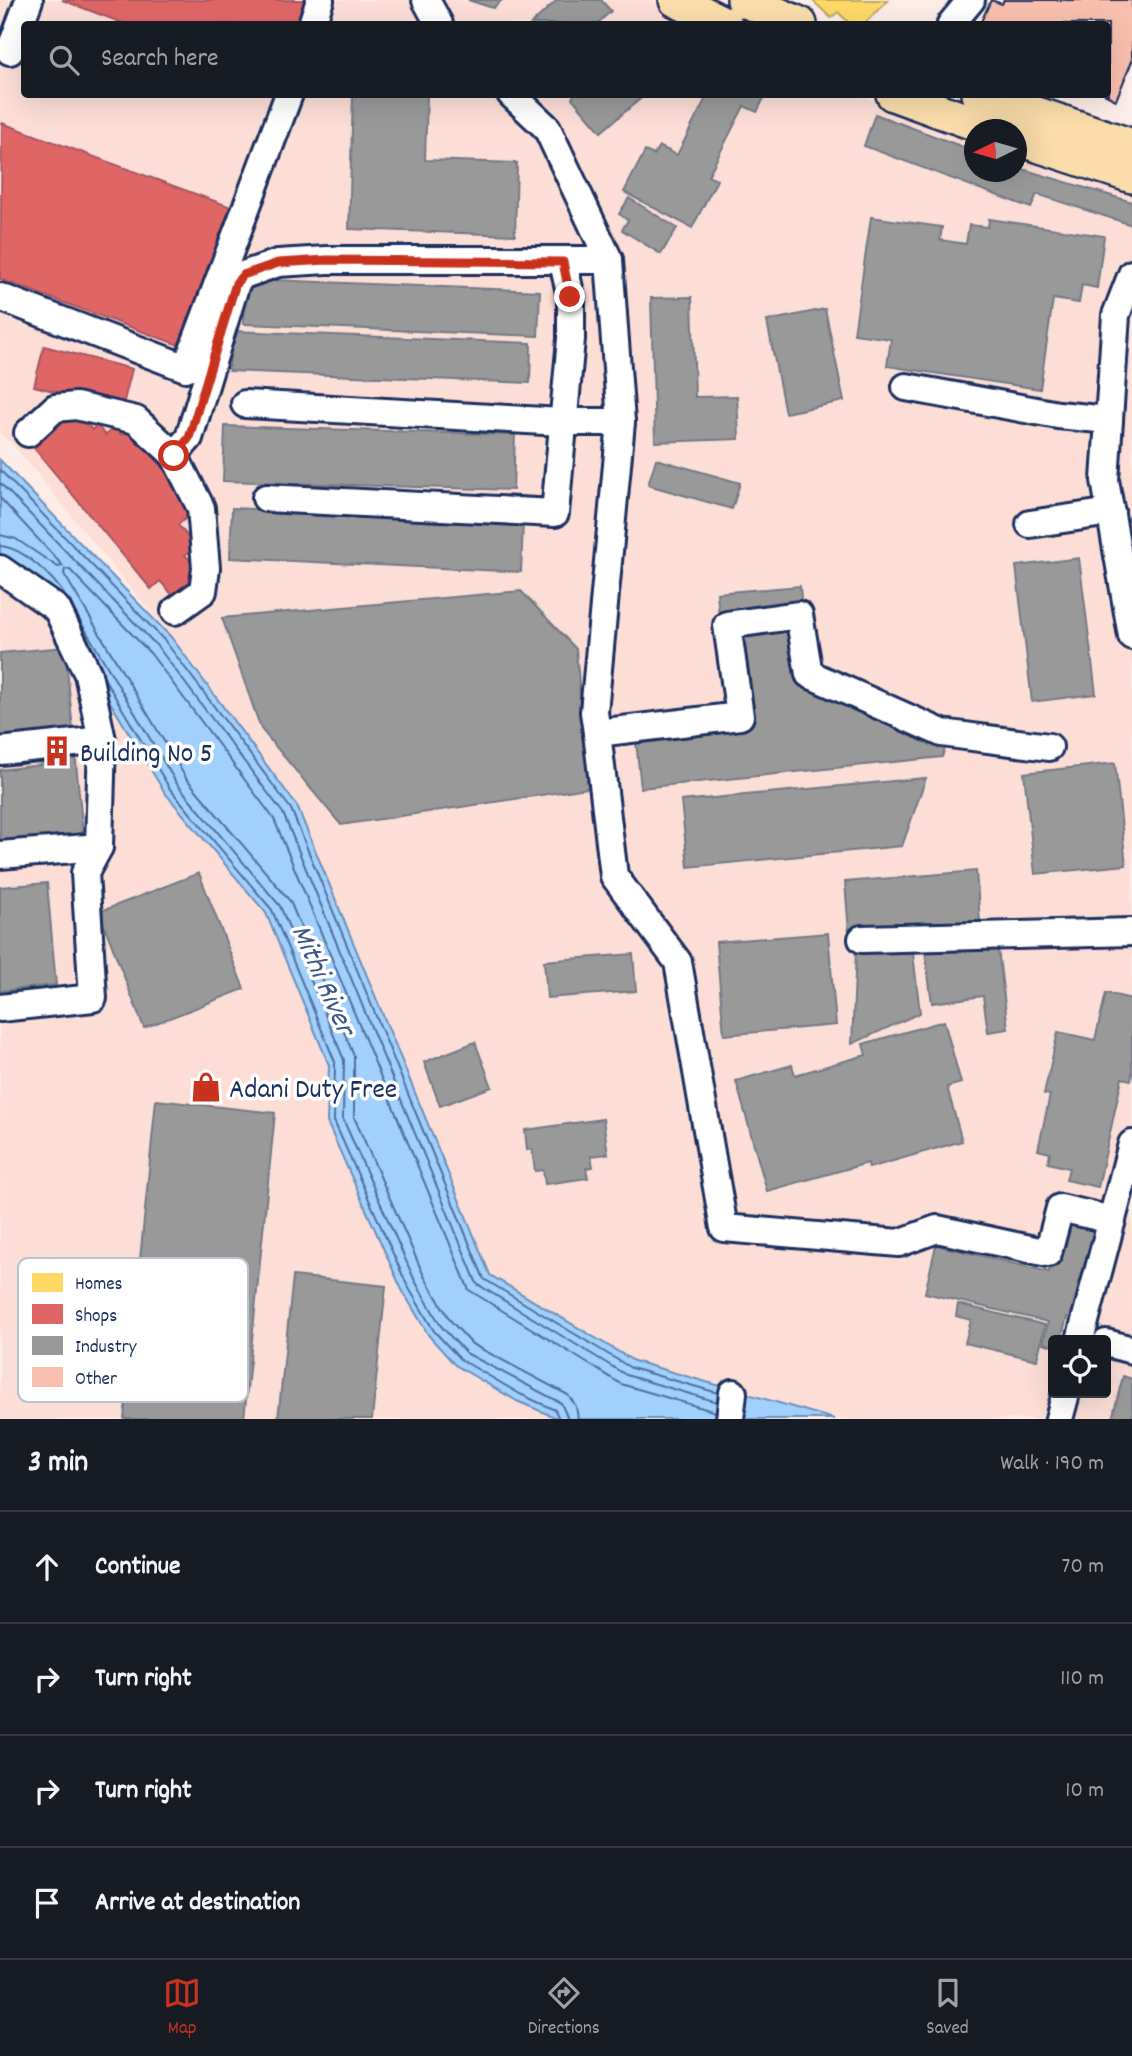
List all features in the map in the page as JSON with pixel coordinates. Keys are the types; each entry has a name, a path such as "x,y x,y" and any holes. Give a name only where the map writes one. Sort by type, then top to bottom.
{"main road":[{"path":"678,0 719,21"},
{"path":"744,0 793,21"},
{"path":"902,98 964,120"},
{"path":"990,98 1128,144"},
{"path":"1027,141 1132,176"}],"street":[{"path":"3,57 29,0"},
{"path":"314,21 320,0"},
{"path":"426,0 437,21"},
{"path":"954,21 971,0"},
{"path":"0,297 186,368 287,98"},
{"path":"516,98 547,128 609,260 621,422 594,712 614,876 678,962 724,1228 899,1243 937,1229 1048,1253 1060,1208 1112,1220"},
{"path":"1128,144 1132,176"},
{"path":"174,456 189,438 236,283 243,275 278,263 327,260 609,260"},
{"path":"266,498 555,513 571,339 570,297 563,262"},
{"path":"1132,274 1116,315 1105,480 1132,636"},
{"path":"906,387 1109,420"},
{"path":"245,404 562,422 621,422"},
{"path":"28,433 55,408 76,406 136,420 174,456 201,508 206,568 203,591 175,611"},
{"path":"987,419 1006,419 1017,407"},
{"path":"1030,524 1111,512"},
{"path":"0,569 57,609 88,674 102,740 99,847 85,873 93,998 0,1008"},
{"path":"597,733 740,716 727,625 799,615 809,674 942,733 1049,747"},
{"path":"0,751 102,740"},
{"path":"0,855 99,847"},
{"path":"862,939 1132,932"},
{"path":"1108,1335 1112,1220 1132,1144"},
{"path":"730,1419 733,1393"},
{"path":"1059,1419 1065,1398"}],"shaded area":[{"path":"0,0 650,0 681,21 21,21 21,98 866,98 964,134 964,182 1027,182 1027,157 1132,195 1132,1419 834,1419 634,1361 490,1275 297,806 171,637 16,448 0,434"},
{"path":"0,560 42,589 165,793 266,913 329,1065 327,1122 401,1288 429,1336 455,1365 517,1401 559,1419 0,1419"}],"water":[{"name":"Mithi River","path":"0,460 171,637 297,806 490,1275 634,1361 834,1419 559,1419 517,1401 455,1365 429,1336 401,1288 327,1122 329,1065 266,913 165,793 42,589 0,560"}],"building: Homes":[{"path":"812,0 888,0 867,21 847,21 838,12 831,18"}],"building: Shops":[{"path":"62,0 319,0 311,21 117,21"},
{"path":"2,123 234,208 184,347 0,279"},
{"path":"44,346 132,369 122,409 34,386"},
{"path":"76,411 92,430 97,425 105,435 115,427 122,435 130,428 190,501 192,513 178,525 196,546 185,555 204,575 175,598 160,581 151,589 33,447"}],"building: Industry":[{"path":"468,0 502,0 493,8"},
{"path":"557,0 601,0 611,11 600,21 534,21"},
{"path":"353,98 427,98 425,160 517,163 515,235 349,229"},
{"path":"572,98 641,98 601,132"},
{"path":"706,98 764,98 757,112 744,106 708,176 717,180 692,228 624,192 645,151 654,155 659,146 677,155"},
{"path":"875,114 964,147 964,182 1027,182 1027,170 1132,202 1132,225 1037,194 1031,208 864,146"},
{"path":"629,198 677,228 661,254 622,230 628,220 619,214"},
{"path":"871,217 942,227 940,240 966,244 969,225 988,227 989,219 1104,236 1097,288 1082,285 1079,303 1053,299 1040,389 887,366 891,339 854,334"},
{"path":"245,279 540,291 538,336 243,324"},
{"path":"692,297 695,397 737,396 739,439 655,442 651,298"},
{"path":"825,309 844,401 785,413 767,321"},
{"path":"231,331 531,343 530,383 229,371"},
{"path":"225,426 515,435 513,490 223,481"},
{"path":"656,459 740,483 732,509 648,485"},
{"path":"232,508 523,522 521,572 230,558"},
{"path":"1079,558 1096,694 1032,702 1016,566"},
{"path":"800,586 802,610 719,617 717,593"},
{"path":"521,591 576,649 588,788 341,825 261,729 222,618"},
{"path":"789,621 798,677 946,745 942,757 641,788 635,732 743,717 732,628"},
{"name":"Building No 5","path":"65,647 85,856 0,864 0,770 41,765 37,733 0,738 0,653"},
{"path":"1115,763 1126,865 1035,874 1024,773"},
{"path":"926,778 902,846 688,867 681,801"},
{"path":"976,871 980,921 849,932 845,882"},
{"path":"199,873 244,989 144,1028 99,912"},
{"path":"47,883 56,985 0,991 0,887"},
{"path":"828,933 836,1025 724,1035 716,942"},
{"path":"997,941 1008,1029 988,1032 983,996 932,1003 925,951"},
{"path":"912,945 920,1013 852,1044 856,950"},
{"path":"633,954 636,991 547,998 544,961"},
{"path":"1106,993 1132,999 1132,1075 1131,1080 1122,1078 1098,1187 1066,1180 1069,1168 1048,1163 1050,1153 1038,1150 1050,1095 1044,1094 1058,1032 1095,1040"},
{"path":"944,1021 961,1083 947,1087 962,1141 869,1168 868,1163 767,1191 736,1081 792,1065 795,1075 866,1055 863,1044"},
{"path":"475,1042 492,1087 440,1106 424,1062"},
{"path":"156,1100 275,1113 248,1380 248,1258 140,1258"},
{"path":"603,1119 608,1154 591,1156 593,1167 586,1168 588,1178 545,1184 543,1170 535,1171 532,1149 527,1150 525,1130"},
{"path":"1062,1216 1096,1224 1074,1319 1067,1317 1062,1335 1048,1335 1048,1344 1043,1343 1048,1322 925,1293 936,1245 1049,1272"},
{"path":"293,1276 386,1286 372,1419 278,1419"},
{"path":"958,1304 1045,1325 1037,1360 965,1343 971,1320 956,1316"},
{"path":"1123,1376 1132,1379 1132,1419 1112,1419"},
{"path":"126,1402 246,1402 244,1419 124,1419"}],"building: Other":[{"path":"991,0 1002,4 1004,0 1132,0 1132,61 1116,100 1111,98 1111,21 981,21"}],"place":[{"name":"Building No 5","path":"57,751"},
{"name":"Adani Duty Free","path":"206,1087"}],"route":[{"path":"174,456 189,438 236,283 243,275 278,263 327,260 563,262 570,297"}]}
